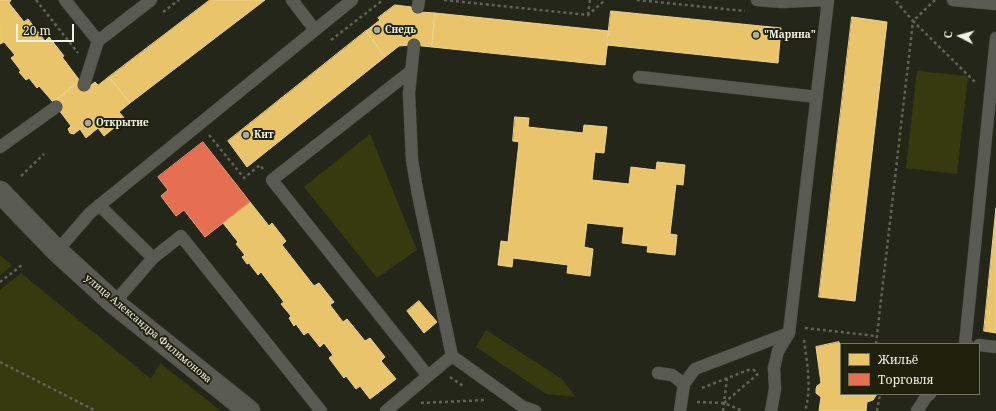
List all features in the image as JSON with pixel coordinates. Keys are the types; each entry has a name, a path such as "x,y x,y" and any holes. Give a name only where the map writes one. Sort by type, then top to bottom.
{"main road":[{"name":"улица Александра Филимонова","path":"0,192 57,251 114,303 249,411"}],"lane":[{"path":"66,0 98,41"},
{"path":"84,85 98,41 151,0"},
{"path":"292,0 315,30"},
{"path":"57,251 90,213 99,205 352,0"},
{"path":"757,0 781,2 826,0 817,97 789,333 778,351 774,368 775,389 771,411"},
{"path":"953,0 996,4"},
{"path":"966,343 996,38"},
{"path":"414,45 409,93 412,160 452,356 523,407 535,411"},
{"path":"411,71 272,180 428,376"},
{"path":"639,78 817,97"},
{"path":"0,147 56,107"},
{"path":"99,205 153,258"},
{"path":"114,303 153,258 181,236 321,411"},
{"path":"680,411 684,384 695,369 789,333"},
{"path":"980,345 996,347"},
{"path":"386,411 452,356"},
{"path":"658,373 672,375 684,384"},
{"path":"917,411 929,395"}],"path":[{"path":"444,0 465,1 588,16"},
{"path":"588,16 590,0"},
{"path":"588,16 605,0"},
{"path":"637,0 751,12"},
{"path":"895,0 913,21 990,98"},
{"path":"876,343 913,21 935,0"},
{"path":"208,134 244,178 260,165 272,180"},
{"path":"21,176 44,154"},
{"path":"0,282 22,265"},
{"path":"802,328 803,332"},
{"path":"803,337 808,378 807,404 805,411"},
{"path":"723,411 730,356"},
{"path":"0,362 96,411"},
{"path":"697,392 703,387 748,370 754,370 759,374 761,379"},
{"path":"878,411 880,395"},
{"path":"416,403 486,400 491,404"},
{"path":"693,402 724,403 743,411"}],"green space":[{"path":"917,71 968,76 957,174 906,168"},
{"path":"370,134 417,250 377,278 304,187"},
{"path":"0,255 12,266 0,275"},
{"path":"21,273 151,379 160,363 221,411 0,411 0,290"},
{"path":"486,330 562,379 576,397 546,394 476,347"}],"building: Жильё":[{"path":"0,0 11,0 9,3 24,22 28,19 45,41 49,37 64,56 62,57 80,81 53,102 39,86 37,88 29,78 26,80 19,72 21,71 11,58 15,55 4,42 0,44"},
{"path":"210,0 265,0 130,103 109,77"},
{"path":"395,5 420,8 419,12 435,13 432,47 412,45 399,46 385,57 366,31 380,20 378,18"},
{"path":"611,11 781,28 778,63 607,45"},
{"path":"435,13 609,31 605,65 432,47"},
{"path":"852,17 887,22 855,301 819,297"},
{"path":"366,31 385,57 247,167 228,141"},
{"path":"109,77 130,103 119,112 125,119 104,136 98,128 86,138 80,129 74,134 70,133 68,129 71,126 53,102 80,81 86,89 95,82 98,85"},
{"path":"515,117 529,118 528,127 583,133 584,125 607,127 604,153 595,152 592,180 629,184 631,167 656,170 657,162 685,165 683,185 676,184 670,234 677,235 675,255 647,252 648,246 622,243 624,227 587,223 584,247 593,249 590,276 567,273 568,265 513,258 512,267 498,265 501,241 508,242 519,142 513,141"},
{"path":"250,202 269,226 272,223 286,241 282,245 314,286 319,283 334,302 330,305 343,322 347,319 365,341 370,338 385,357 381,361 396,379 370,399 360,386 356,389 346,376 344,378 329,358 333,355 324,343 320,347 308,332 304,335 296,324 294,326 289,318 291,316 281,304 284,302 261,272 258,275 249,263 247,264 242,257 245,255 236,244 238,242 223,223"},
{"path":"996,208 996,333 984,331"},
{"path":"419,301 437,322 424,333 407,311"},
{"path":"839,342 840,395 876,395 873,400 867,402 866,411 819,411 821,397 816,393 816,389 821,383 816,347"}],"building: Торговля":[{"path":"203,142 250,202 205,237 184,210 176,216 161,196 168,190 158,177"}],"place":[{"name":"Снедь","path":"377,30"},
{"name":"\"Марина\"","path":"756,35"},
{"name":"Открытие","path":"88,123"},
{"name":"Кит","path":"246,135"}]}
